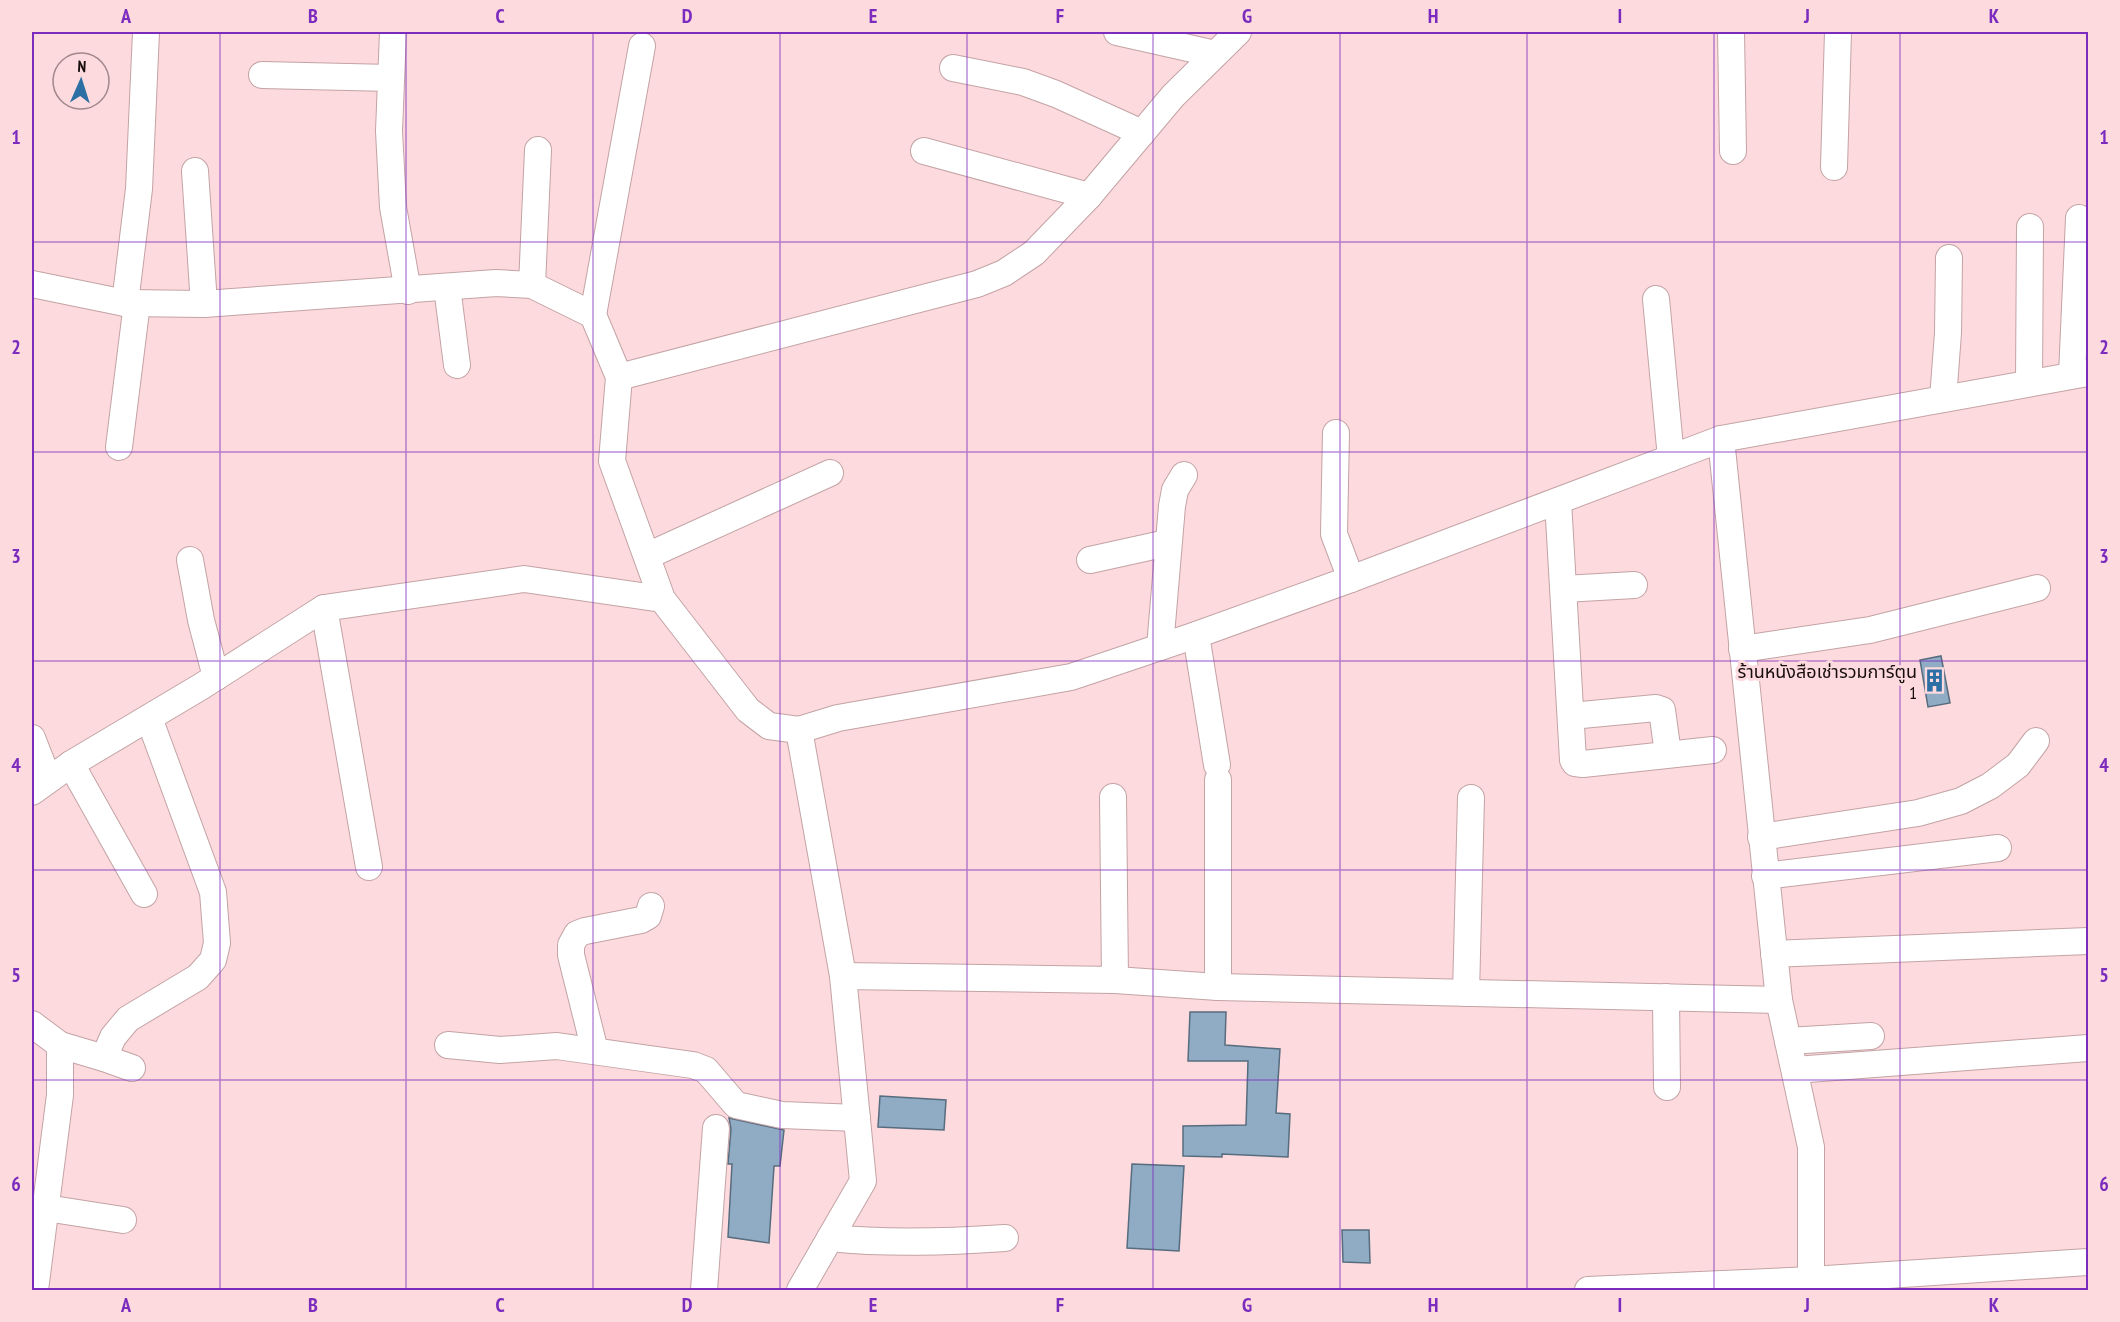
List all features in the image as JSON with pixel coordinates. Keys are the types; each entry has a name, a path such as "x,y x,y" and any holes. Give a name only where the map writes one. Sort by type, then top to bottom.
{"street":[{"path":"119,447 139,189 146,32"},
{"path":"393,32 389,131 393,207 408,291"},
{"path":"1117,32 1215,54"},
{"path":"619,377 977,284 1004,273 1034,253 1089,196 1173,96 1238,32"},
{"path":"1731,32 1733,151"},
{"path":"1834,167 1838,32"},
{"path":"642,45 593,315 619,377 612,461 662,599 748,710 769,726 799,730 838,718 1071,677 1351,579 1721,439 2080,374 2079,218"},
{"path":"953,68 1023,82 1056,94 1142,133"},
{"path":"262,75 391,78"},
{"path":"532,285 538,150"},
{"path":"924,151 1089,196"},
{"path":"195,171 204,304"},
{"path":"2029,383 2030,227"},
{"path":"1943,399 1948,333 1949,258"},
{"path":"32,284 131,303 204,304 496,283 532,285 593,315"},
{"path":"447,287 457,365"},
{"path":"1656,299 1671,458"},
{"path":"1336,433 1334,534 1351,579"},
{"path":"1721,439 1779,1000 1812,1147 1811,1280"},
{"path":"647,556 830,473"},
{"path":"1160,647 1167,543 1173,498 1184,475"},
{"path":"1558,501 1573,760 1575,763 1713,750"},
{"path":"1090,560 1167,543"},
{"path":"190,560 201,620 216,677"},
{"path":"32,738 40,785 324,608 524,579 662,599"},
{"path":"1564,589 1634,585"},
{"path":"1742,649 1870,630 2037,588"},
{"path":"324,608 369,867"},
{"path":"1196,634 1217,772 1218,987"},
{"path":"1570,716 1656,708 1662,710 1668,754"},
{"path":"104,1058 113,1037 129,1019 198,977 213,960 217,943 213,892 149,718"},
{"path":"799,730 843,976 863,1180 800,1290"},
{"path":"1761,837 1918,813 1961,801 1990,786 2018,765 2036,741"},
{"path":"71,764 144,894"},
{"path":"1113,797 1115,980"},
{"path":"1466,993 1471,798"},
{"path":"1765,876 1998,848"},
{"path":"594,1051 571,955 571,945 577,934 585,931 641,920 648,916 651,906"},
{"path":"1774,954 2088,941"},
{"path":"843,976 1115,980 1218,987 1779,1000"},
{"path":"1666,997 1667,1087"},
{"path":"32,1024 60,1045 132,1068"},
{"path":"1788,1041 1871,1036"},
{"path":"35,1290 60,1095 60,1045"},
{"path":"448,1045 500,1050 557,1046 693,1065 706,1070 736,1105 782,1115 857,1118"},
{"path":"1795,1070 2088,1048"},
{"path":"704,1290 716,1128"},
{"path":"46,1208 123,1220"},
{"path":"830,1238 873,1242 1005,1238"},
{"path":"1588,1290 1811,1280 2088,1262"}],"building":[{"name":"ร้านหนังสือเช่ารวมการ์ตูน 1","path":"1941,656 1950,703 1928,707 1920,660"},
{"path":"1190,1012 1226,1012 1225,1045 1280,1049 1276,1113 1290,1114 1288,1157 1222,1154 1222,1157 1183,1156 1183,1126 1246,1125 1248,1061 1188,1061"},
{"path":"880,1096 946,1100 944,1130 878,1127"},
{"path":"729,1118 784,1130 780,1166 774,1166 769,1243 728,1237 732,1164 728,1164 731,1129"},
{"path":"1132,1164 1184,1166 1179,1251 1127,1248"},
{"path":"1342,1230 1369,1230 1370,1263 1343,1262"}],"place":[{"name":"ร้านหนังสือเช่ารวมการ์ตูน 1","path":"1935,681"}]}
